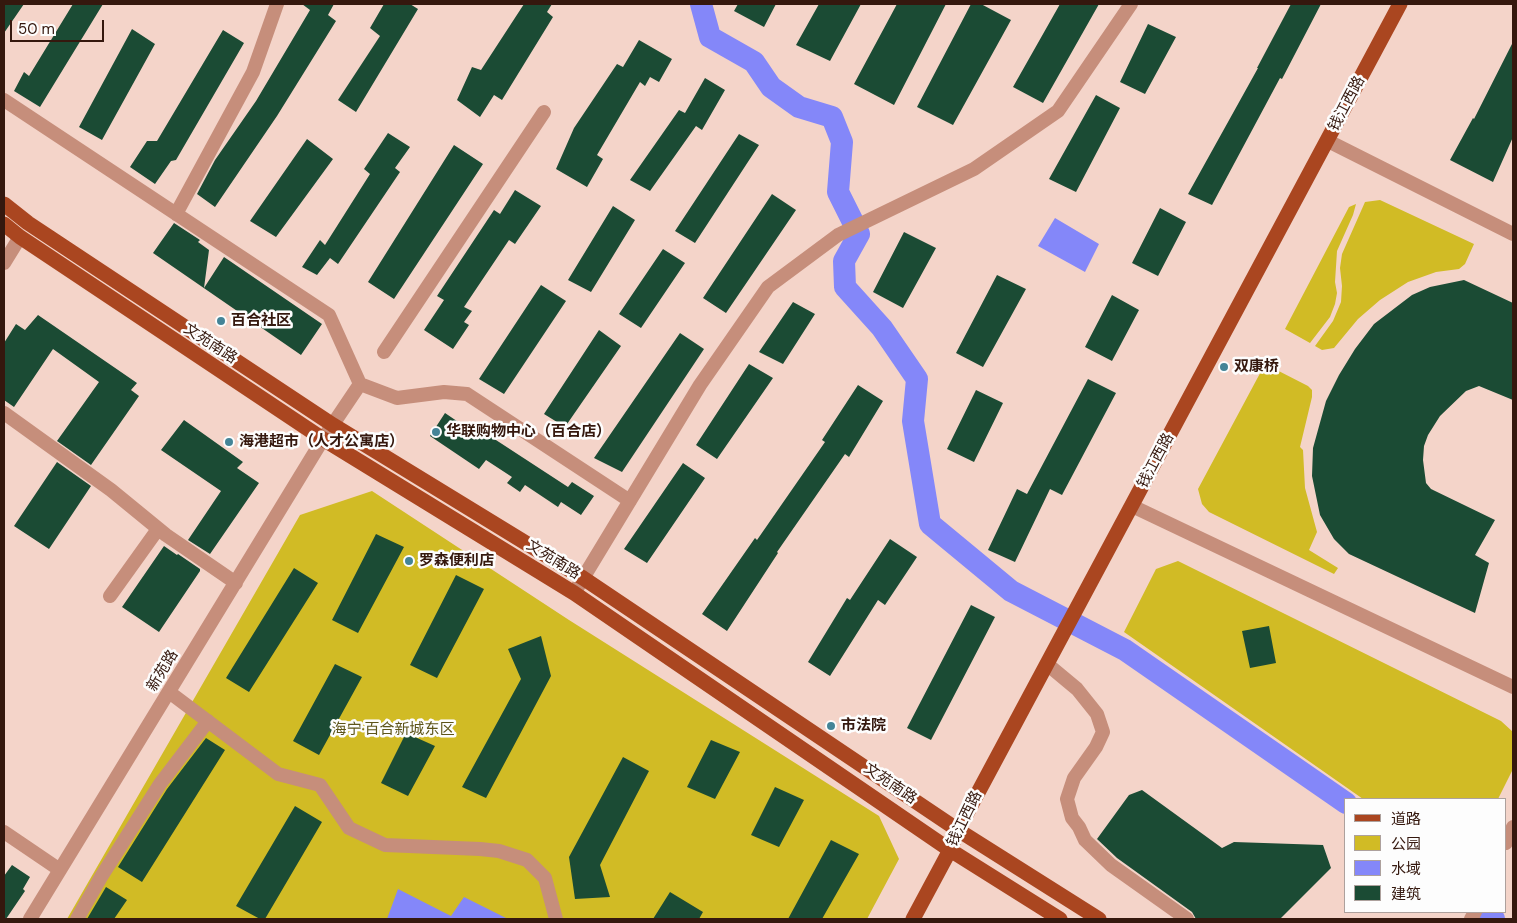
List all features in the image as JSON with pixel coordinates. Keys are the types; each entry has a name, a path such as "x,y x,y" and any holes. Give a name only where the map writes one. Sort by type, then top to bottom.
{"main road":[{"name":"钱江西路","path":"912,919 1400,4"},
{"name":"文苑南路","path":"4,204 36,229 333,425 583,578 958,830 1099,919"},
{"name":"文苑南路","path":"4,224 20,237 323,439 574,593 950,850 1060,919"}],"street":[{"path":"176,214 253,72 277,4"},
{"path":"574,593 700,384 768,287 838,235 974,169 1058,111 1131,4"},
{"path":"4,100 329,315 360,384 397,398 444,392 467,394 630,501"},
{"path":"384,352 544,112"},
{"path":"1328,142 1513,234"},
{"path":"4,263 20,237"},
{"name":"新苑路","path":"30,919 323,439 360,384"},
{"path":"4,413 111,490 158,529 236,583"},
{"path":"1132,506 1513,687"},
{"path":"110,596 158,529"},
{"path":"1047,664 1078,689 1097,714 1103,732 1086,763 1074,778 1067,799 1072,818 1079,826 1085,840 1111,865 1187,919"},
{"path":"169,692 278,774 320,785 349,828 385,845 480,849 527,860 545,878 556,919"},
{"path":"77,919 101,877 160,784 208,721"},
{"path":"1507,841 1513,827"},
{"path":"4,832 60,870"}],"green space":[{"path":"1380,200 1474,244 1465,264 1459,269 1436,272 1408,282 1380,300 1358,319 1334,348 1322,350 1315,346 1333,321 1341,302 1340,268 1342,254 1365,202"},
{"path":"1356,204 1337,251 1335,282 1337,293 1335,304 1330,317 1310,343 1285,329 1349,207"},
{"path":"1265,364 1308,386 1312,390 1300,447 1303,450 1305,488 1317,532 1309,550 1338,568 1334,574 1209,512 1202,504 1198,489"},
{"name":"海宁·百合新城东区","path":"372,491 569,620 879,816 899,859 867,919 67,919 300,515"},
{"path":"1178,561 1501,721 1513,732 1513,769 1498,798 1362,798 1124,632 1156,569"}],"water":[{"path":"1055,218 1099,244 1085,272 1038,246"},
{"path":"398,889 451,916 464,897 508,919 387,919"}],"building":[{"path":"4,4 24,4 4,33"},
{"path":"73,4 103,4 40,107 14,91 24,72 29,76"},
{"path":"302,4 334,4 328,15 336,21 277,116 215,207 197,194 215,160 256,101 310,10"},
{"path":"384,4 410,4 418,9 356,112 338,100 380,36 370,28"},
{"path":"524,4 552,4 547,12 553,17 502,100 494,95 480,117 457,100 472,67 481,70"},
{"path":"738,4 776,4 764,27 734,11"},
{"path":"819,4 861,4 830,61 796,45"},
{"path":"897,4 946,4 894,105 854,84"},
{"path":"971,4 981,4 1011,20 953,125 917,107"},
{"path":"1060,4 1099,4 1043,103 1013,87"},
{"path":"1291,4 1321,4 1212,205 1188,194 1258,68"},
{"path":"1148,24 1176,37 1145,94 1120,82"},
{"path":"132,29 155,44 102,140 79,127"},
{"path":"223,30 244,43 176,160 171,161 155,184 130,167 147,141 157,141"},
{"path":"639,40 672,59 659,82 650,77 645,86 640,82 597,155 603,159 587,187 556,169 574,128 617,64 623,67"},
{"path":"1513,42 1513,137 1493,182 1450,160 1474,119"},
{"path":"705,78 725,90 702,130 696,126 650,191 630,180 679,110 685,113"},
{"path":"1096,95 1120,108 1076,192 1049,179"},
{"path":"388,133 410,147 395,168 400,172 338,264 330,258 317,275 302,267 320,240 325,245 370,174 364,169"},
{"path":"739,134 759,145 695,243 675,231"},
{"path":"307,139 333,159 276,237 250,221"},
{"path":"454,145 483,164 394,299 368,282"},
{"path":"515,190 541,206 515,244 509,240 464,307 472,311 464,322 469,325 453,349 424,330 444,300 437,296 494,210 500,214"},
{"path":"772,194 796,210 726,313 703,298"},
{"path":"613,206 635,220 591,292 568,280"},
{"path":"1160,208 1186,222 1158,276 1132,263"},
{"path":"174,223 200,240 198,242 209,250 204,288 224,257 322,324 301,355 153,253"},
{"path":"904,232 936,248 903,308 873,292"},
{"path":"663,249 685,263 641,328 619,314"},
{"path":"997,275 1026,289 983,367 956,353"},
{"path":"1464,280 1513,303 1513,400 1479,386 1466,391 1440,416 1428,435 1424,446 1423,460 1426,483 1431,489 1495,520 1475,555 1489,563 1475,613 1349,554 1334,539 1320,515 1312,476 1313,448 1326,401 1355,349 1374,324 1412,295 1430,287"},
{"path":"541,285 566,301 504,394 479,379"},
{"path":"1112,295 1139,310 1112,361 1085,347"},
{"path":"793,302 815,314 783,364 759,352"},
{"path":"38,315 137,383 131,390 139,396 91,465 57,441 99,382 53,349 14,407 4,400 4,343 16,324 25,330"},
{"path":"599,330 621,346 565,427 544,414"},
{"path":"680,333 704,349 622,472 594,458"},
{"path":"749,364 773,378 717,459 696,445"},
{"path":"1088,379 1116,393 1062,495 1050,489 1015,562 988,550 1017,489 1027,494"},
{"path":"858,385 883,401 849,457 845,454 777,552 727,631 702,614 755,538 757,540 825,442 822,440"},
{"path":"976,390 1003,403 974,462 947,449"},
{"path":"445,413 473,432 476,427 568,487 572,482 594,496 581,515 561,502 558,507 525,485 520,492 507,483 512,477 486,460 479,469 430,436"},
{"path":"184,420 243,462 237,468 259,483 210,554 188,540 221,491 161,450"},
{"path":"57,462 91,486 49,549 14,526"},
{"path":"683,463 705,478 647,563 624,549"},
{"path":"376,534 404,547 358,633 332,620"},
{"path":"890,539 917,557 885,605 878,600 830,676 808,662 847,598 850,600"},
{"path":"164,546 200,569 200,571 159,632 122,607"},
{"path":"294,568 318,583 249,692 226,678"},
{"path":"456,575 484,589 437,678 410,665"},
{"path":"971,605 995,617 931,740 907,728"},
{"path":"1269,626 1276,663 1250,668 1242,631"},
{"path":"541,636 551,676 486,798 462,787 521,679 508,649"},
{"path":"335,664 362,677 319,755 293,741"},
{"path":"406,733 435,746 408,796 381,783"},
{"path":"206,738 225,750 142,882 118,867 167,789"},
{"path":"711,740 740,752 715,799 687,787"},
{"path":"623,757 649,771 600,865 610,897 575,899 569,857"},
{"path":"775,787 804,800 779,847 751,835"},
{"path":"1142,790 1222,848 1234,842 1323,845 1331,868 1280,919 1196,919 1192,912 1117,858 1097,839 1129,795"},
{"path":"295,806 322,822 265,919 260,919 236,906"},
{"path":"831,840 859,854 822,919 788,919"},
{"path":"12,865 30,877 23,889 25,891 6,919 4,919 4,876"},
{"path":"106,887 127,900 114,919 87,919"},
{"path":"670,892 703,912 699,919 653,919"}],"waterway":[{"path":"701,4 710,37 754,62 771,87 799,107 832,117 842,142 838,192 859,234 844,261 845,287 882,328 917,379 913,421 930,524 1011,591 1125,650 1344,802"},
{"path":"1486,913 1494,919"}],"place":[{"name":"百合社区","path":"221,321"},
{"name":"双康桥","path":"1224,367"},
{"name":"华联购物中心（百合店）","path":"436,432"},
{"name":"海港超市（人才公寓店）","path":"229,442"},
{"name":"罗森便利店","path":"409,561"},
{"name":"市法院","path":"831,726"}]}
